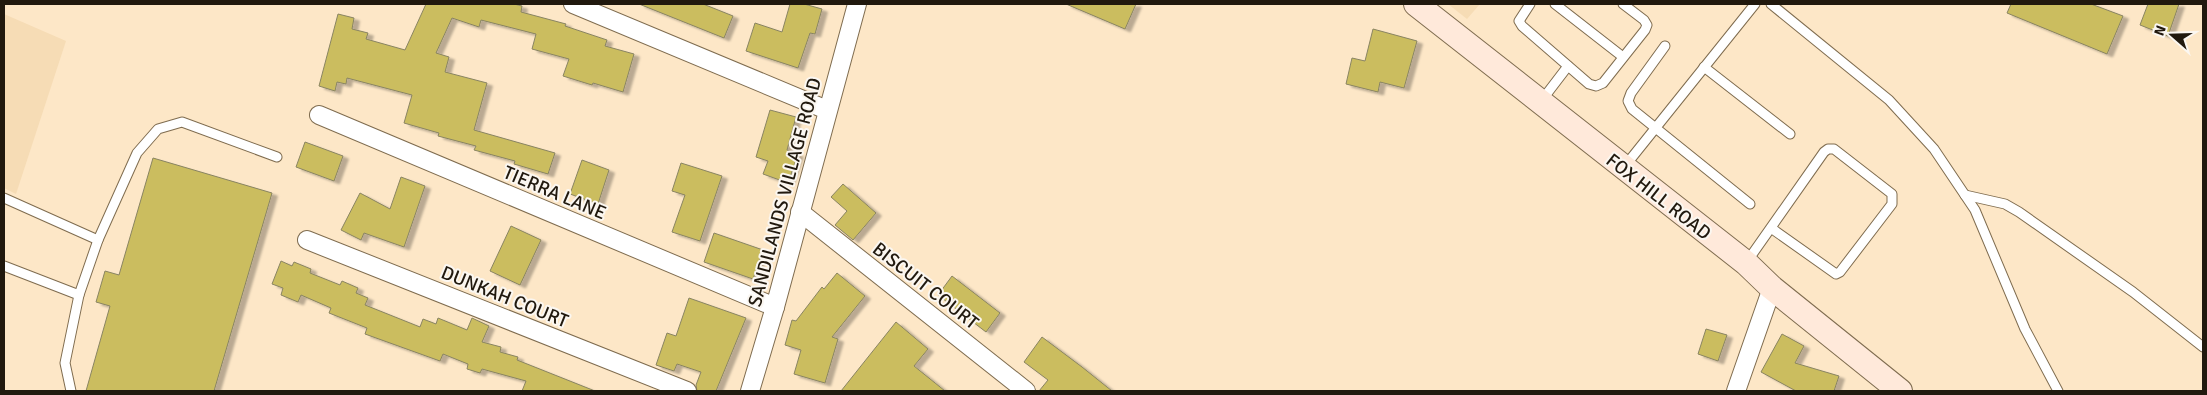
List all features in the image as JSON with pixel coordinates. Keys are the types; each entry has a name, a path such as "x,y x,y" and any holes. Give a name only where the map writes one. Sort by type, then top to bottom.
{"main road":[{"name":"FOX HILL ROAD","path":"1416,4 1746,263 1772,288 1894,389"}],"street":[{"path":"573,4 828,110"},
{"name":"SANDILANDS VILLAGE ROAD","path":"750,391 775,307 857,4"},
{"name":"TIERRA LANE","path":"319,115 775,307"},
{"name":"BISCUIT COURT","path":"800,212 1026,391"},
{"name":"DUNKAH COURT","path":"307,240 688,391"},
{"path":"1736,391 1772,288"}],"lane":[{"path":"1530,4 1519,21 1589,84 1596,86 1603,83 1645,30 1647,24 1623,4"},
{"path":"1555,4 1624,57"},
{"path":"1623,168 1755,4"},
{"path":"1771,4 1889,100 1934,149 1975,210 2025,328 2058,391"},
{"path":"1665,46 1631,93 1628,101 1632,109 1750,204"},
{"path":"1540,102 1568,66"},
{"path":"1704,67 1790,134"},
{"path":"71,391 65,363 79,295 98,240 137,154 158,130 182,122 277,157"},
{"path":"1746,263 1771,228 1828,149 1834,149 1892,194 1892,204 1840,272 1836,274 1771,228"},
{"path":"1965,195 2005,204 2019,212 2125,286 2203,347"},
{"path":"4,198 98,240"},
{"path":"4,266 79,295"}],"shaded area":[{"path":"1448,4 1480,4 1467,19"},
{"path":"4,14 66,41 16,194 4,188"}],"building":[{"path":"426,4 514,4 522,6 521,12 566,24 565,26 607,40 605,46 634,54 623,92 563,76 569,59 532,49 536,34 481,20 479,27 452,18 436,53 449,57 445,72 487,83 474,130 555,153 548,174 514,164 515,161 474,150 476,146 438,136 439,133 404,123 412,95 347,78 346,84 337,82 335,91 319,86 338,14 354,18 352,29 368,33 366,39 405,50"},
{"path":"639,4 703,4 733,16 724,38"},
{"path":"790,4 804,4 822,9 815,34 810,33 798,68 746,51 755,23 782,32"},
{"path":"1066,4 1136,4 1125,29"},
{"path":"2011,4 2091,4 2123,16 2107,54 2007,13"},
{"path":"2148,4 2179,4 2168,36 2140,25"},
{"path":"1373,29 1417,41 1404,88 1380,82 1378,92 1346,84 1352,58 1365,61"},
{"path":"770,110 796,117 787,150 798,154 788,183 763,174 768,161 756,157"},
{"path":"305,142 343,156 334,181 296,167"},
{"path":"153,158 272,193 214,391 86,391 110,306 96,302 105,271 119,275"},
{"path":"582,160 609,170 598,204 570,194"},
{"path":"681,163 722,176 700,241 672,232 685,195 672,191"},
{"path":"401,177 425,186 404,247 364,233 361,240 341,230 360,193 390,209"},
{"path":"843,184 876,213 853,240 835,225 847,211 831,197"},
{"path":"511,226 541,240 520,285 490,271"},
{"path":"714,233 763,250 753,279 704,262"},
{"path":"281,261 292,266 294,262 311,269 310,273 340,285 342,281 358,288 356,293 368,298 365,305 420,327 423,319 436,324 438,318 467,330 472,318 489,326 482,342 501,347 500,352 518,357 517,360 595,391 522,391 526,381 482,369 480,373 467,369 468,364 443,354 440,361 365,334 367,328 329,313 331,308 301,295 298,302 281,295 283,288 272,284"},
{"path":"837,273 865,296 832,337 838,339 825,383 794,374 801,350 785,345 792,320 796,321 822,287 824,289"},
{"path":"952,276 1000,313 986,332 938,295"},
{"path":"689,298 746,318 716,391 697,391 696,385 701,372 677,364 674,371 656,365 667,333 676,336"},
{"path":"896,322 928,349 914,366 945,391 841,391"},
{"path":"1706,329 1727,335 1718,361 1698,354"},
{"path":"1782,334 1804,346 1795,363 1839,376 1834,391 1796,391 1761,372"},
{"path":"1042,337 1112,391 1039,391 1048,380 1024,362"}]}
